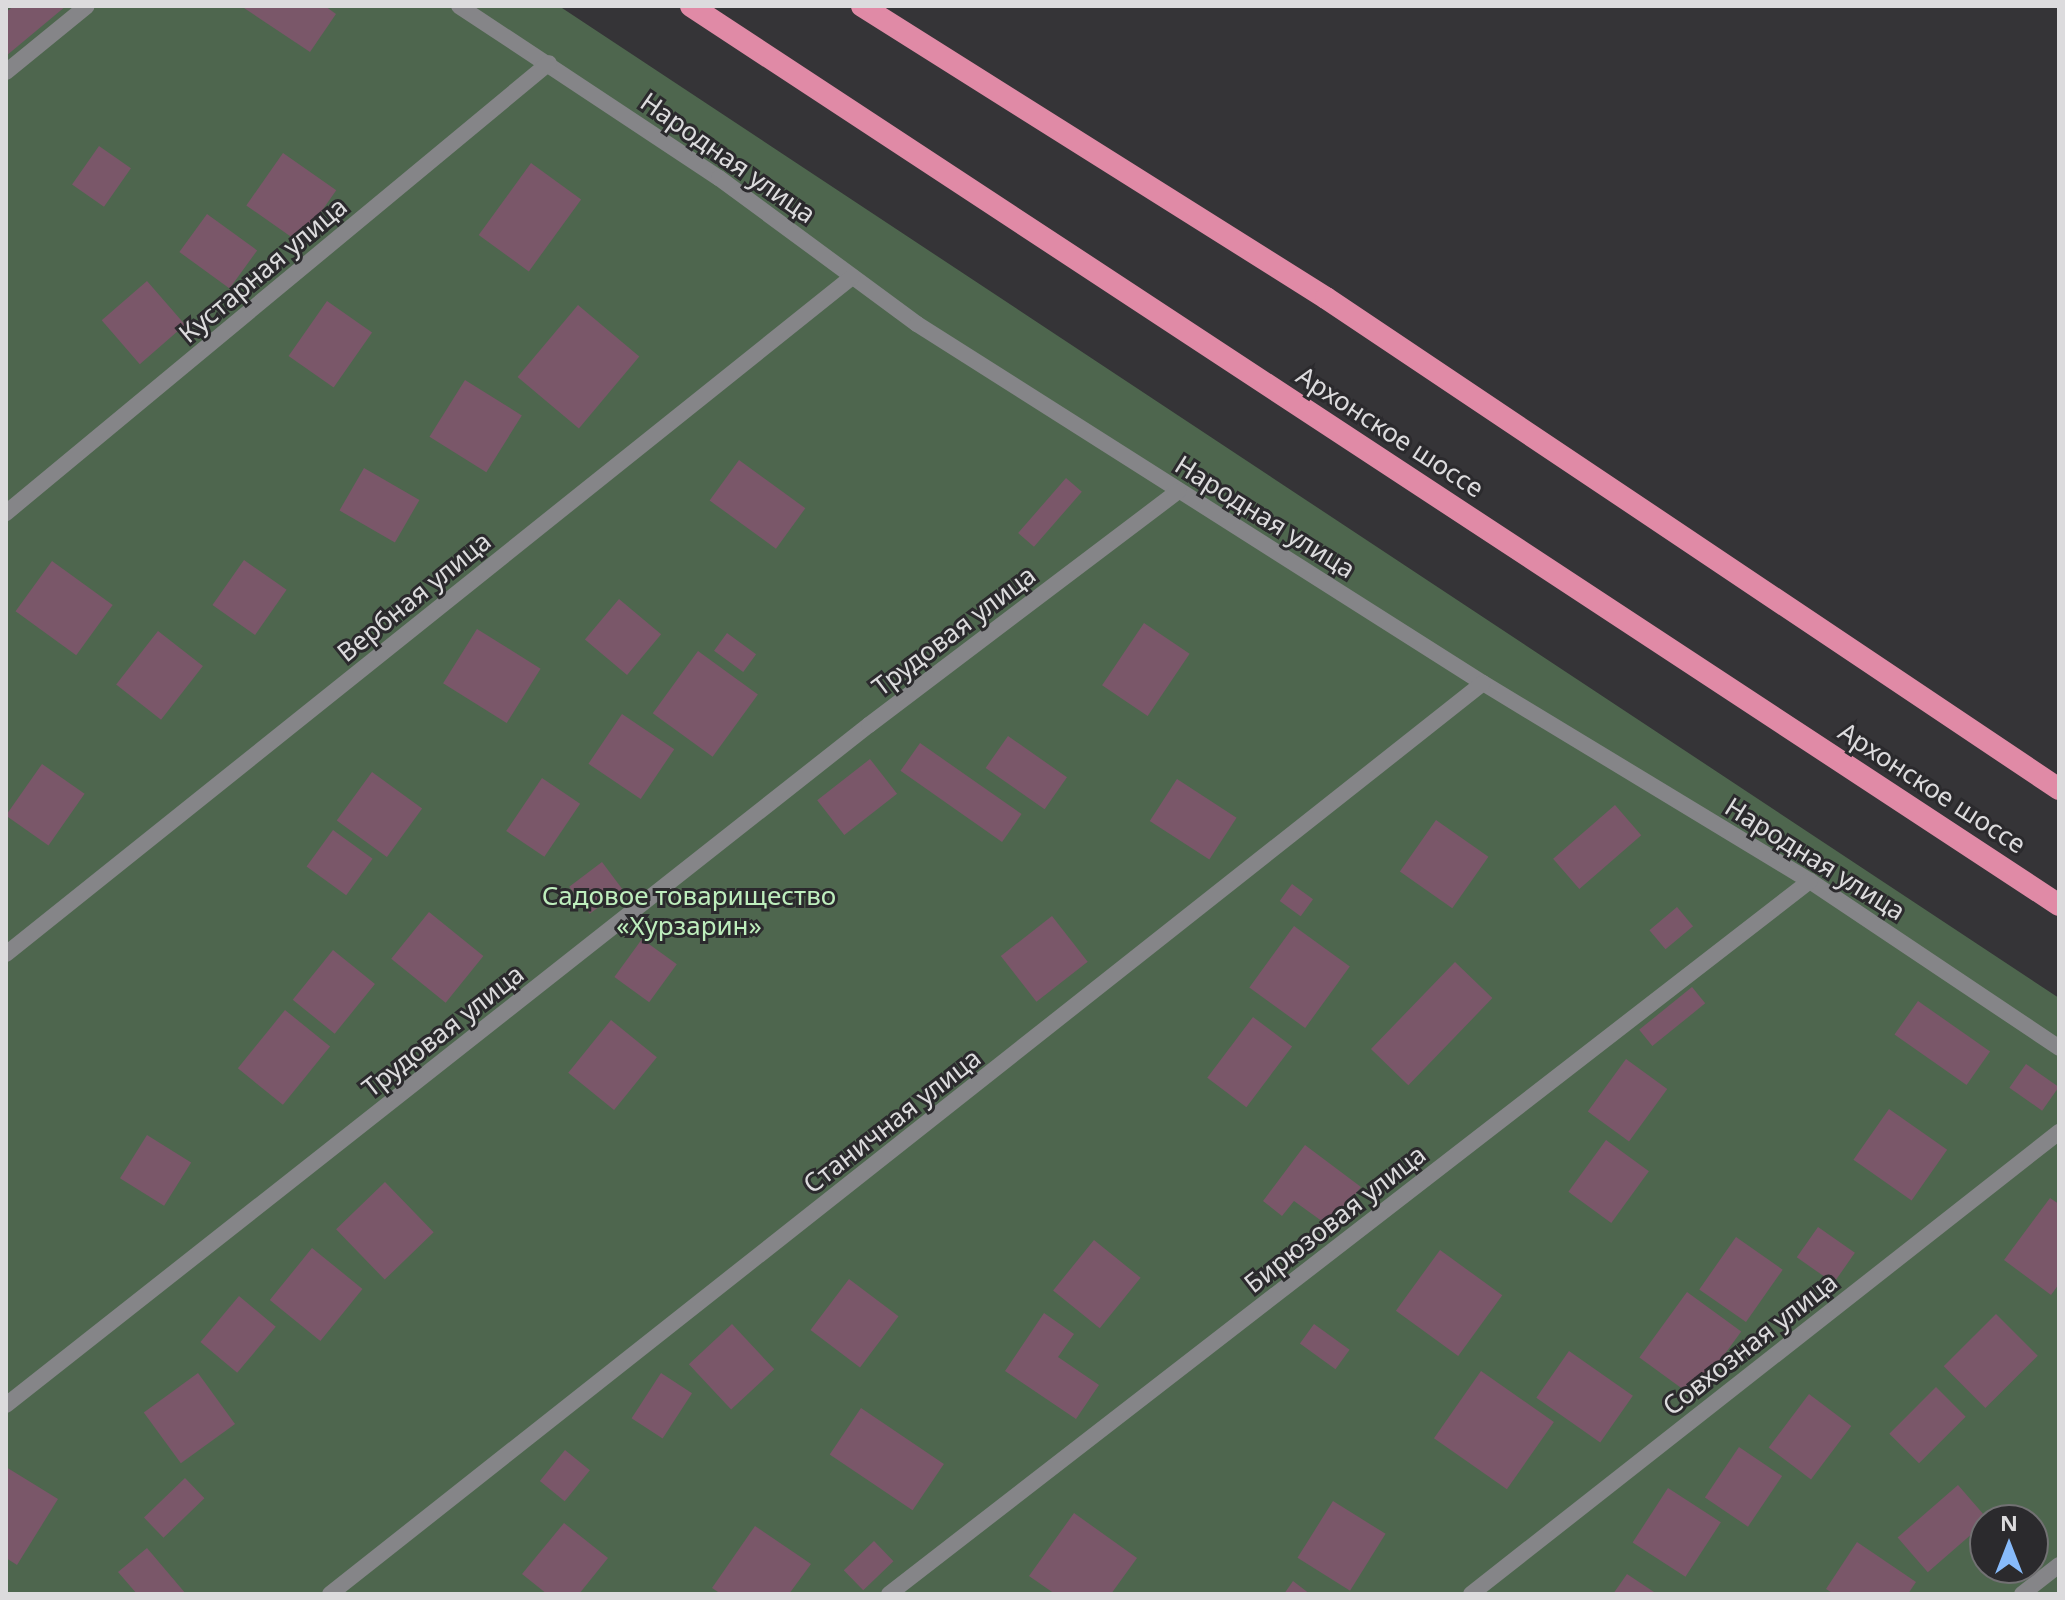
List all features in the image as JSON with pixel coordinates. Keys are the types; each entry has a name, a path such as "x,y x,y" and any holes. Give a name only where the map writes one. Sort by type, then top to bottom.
{"highway":[{"name":"Архонское шоссе","path":"691,6 2059,905"},
{"path":"862,6 1326,298 2059,789"}],"street":[{"path":"6,72 87,6"},
{"name":"Народная улица","path":"459,6 719,178 852,277 1178,491 1483,683 1810,881 2059,1048"},
{"name":"Кустарная улица","path":"6,513 549,63"},
{"name":"Вербная улица","path":"6,954 852,277"},
{"name":"Трудовая улица","path":"6,1405 869,725 1178,491"},
{"name":"Станичная улица","path":"330,1594 1483,683"},
{"name":"Бирюзовая улица","path":"889,1594 1810,881"},
{"name":"Совхозная улица","path":"1471,1594 2059,1132"},
{"path":"2022,1594 2059,1565"}],"green space":[{"name":"Садовое товарищество «Хурзарин»","path":"6,6 559,6 2059,998 2059,1594 6,1594"}],"building":[{"path":"14,6 66,6 6,56 6,12"},
{"path":"241,6 325,6 336,14 310,52"},
{"path":"99,146 131,168 104,207 72,185"},
{"path":"283,153 336,190 300,243 246,205"},
{"path":"531,163 581,199 529,271 479,235"},
{"path":"207,214 257,250 230,288 179,252"},
{"path":"147,281 185,325 140,364 102,320"},
{"path":"327,301 372,333 334,387 289,356"},
{"path":"578,305 639,356 579,428 518,377"},
{"path":"465,380 522,416 486,472 429,437"},
{"path":"739,460 805,508 776,549 710,500"},
{"path":"364,468 419,500 395,542 340,510"},
{"path":"1066,478 1082,492 1034,547 1018,533"},
{"path":"244,560 287,590 255,635 212,605"},
{"path":"52,561 113,605 76,655 16,611"},
{"path":"619,599 661,634 627,675 585,640"},
{"path":"1144,623 1190,654 1148,716 1102,685"},
{"path":"477,629 541,669 507,723 443,683"},
{"path":"158,631 203,666 161,720 116,685"},
{"path":"727,633 756,654 743,672 714,651"},
{"path":"698,651 758,694 713,757 653,713"},
{"path":"622,714 674,749 641,799 588,764"},
{"path":"1008,736 1067,777 1045,809 986,768"},
{"path":"920,743 1022,814 1002,842 900,771"},
{"path":"870,759 897,794 844,835 817,800"},
{"path":"42,764 85,794 48,845 6,816"},
{"path":"372,772 422,808 387,857 337,821"},
{"path":"542,778 580,804 544,857 506,831"},
{"path":"1177,779 1237,818 1209,860 1150,821"},
{"path":"1615,805 1641,835 1579,889 1553,859"},
{"path":"1436,820 1488,857 1452,908 1400,872"},
{"path":"333,830 373,859 346,895 307,866"},
{"path":"602,862 622,889 590,914 569,887"},
{"path":"1292,884 1313,899 1301,916 1280,901"},
{"path":"1677,907 1693,926 1665,949 1649,930"},
{"path":"429,912 483,956 446,1003 391,959"},
{"path":"1052,916 1088,962 1036,1002 1001,956"},
{"path":"1294,926 1350,967 1305,1028 1249,987"},
{"path":"642,939 677,964 649,1002 614,977"},
{"path":"333,950 375,984 335,1034 293,1000"},
{"path":"1455,962 1492,998 1408,1085 1371,1049"},
{"path":"1692,987 1705,1003 1652,1046 1639,1030"},
{"path":"1918,1001 1990,1051 1967,1085 1894,1035"},
{"path":"285,1010 330,1047 283,1105 238,1068"},
{"path":"1253,1017 1292,1046 1246,1107 1207,1078"},
{"path":"611,1020 657,1057 614,1110 568,1073"},
{"path":"1626,1059 1667,1089 1629,1142 1588,1112"},
{"path":"2026,1064 2059,1087 2042,1111 2009,1088"},
{"path":"1889,1109 1947,1150 1912,1201 1853,1160"},
{"path":"147,1135 191,1163 164,1206 120,1178"},
{"path":"1606,1140 1649,1171 1611,1223 1568,1192"},
{"path":"1305,1145 1361,1187 1330,1227 1294,1201 1282,1216 1263,1201"},
{"path":"385,1182 434,1232 385,1280 336,1229"},
{"path":"2050,1198 2059,1204 2059,1284 2051,1295 2004,1260"},
{"path":"1818,1227 1855,1253 1834,1283 1797,1257"},
{"path":"1736,1237 1783,1270 1746,1322 1699,1289"},
{"path":"1094,1240 1141,1278 1100,1328 1053,1291"},
{"path":"312,1248 363,1289 320,1341 270,1300"},
{"path":"1440,1250 1502,1295 1458,1356 1396,1311"},
{"path":"849,1279 899,1316 860,1367 810,1330"},
{"path":"1687,1292 1741,1331 1694,1397 1639,1358"},
{"path":"239,1296 276,1327 237,1373 200,1342"},
{"path":"1044,1313 1074,1334 1058,1357 1099,1385 1076,1419 1005,1371"},
{"path":"1996,1314 2038,1356 1985,1408 1944,1366"},
{"path":"732,1324 774,1369 731,1410 689,1364"},
{"path":"1314,1324 1350,1350 1335,1369 1300,1343"},
{"path":"1569,1351 1633,1396 1600,1442 1536,1398"},
{"path":"1481,1371 1554,1422 1507,1489 1434,1438"},
{"path":"198,1373 235,1424 181,1463 144,1412"},
{"path":"661,1373 692,1393 663,1438 632,1418"},
{"path":"1936,1387 1966,1417 1919,1463 1889,1434"},
{"path":"1809,1394 1851,1426 1811,1479 1769,1448"},
{"path":"861,1408 944,1464 913,1510 830,1454"},
{"path":"1739,1447 1782,1476 1748,1527 1705,1498"},
{"path":"565,1450 590,1470 565,1501 540,1481"},
{"path":"6,1467 58,1499 17,1565 6,1558"},
{"path":"185,1478 204,1498 163,1538 144,1518"},
{"path":"1958,1485 1975,1504 1969,1504 1969,1536 1928,1572 1898,1537"},
{"path":"1668,1488 1721,1522 1685,1577 1633,1543"},
{"path":"1333,1501 1386,1534 1350,1591 1297,1558"},
{"path":"1074,1513 1137,1558 1111,1594 1055,1594 1029,1576"},
{"path":"564,1523 608,1558 579,1594 547,1594 522,1574"},
{"path":"755,1526 811,1564 789,1594 721,1594 712,1588"},
{"path":"874,1541 893,1561 863,1590 844,1570"},
{"path":"1857,1542 1916,1582 1908,1594 1834,1594 1826,1589"},
{"path":"147,1548 186,1594 137,1594 118,1572"},
{"path":"1627,1574 1657,1594 1613,1594"},
{"path":"1293,1581 1310,1594 1284,1594"}]}
